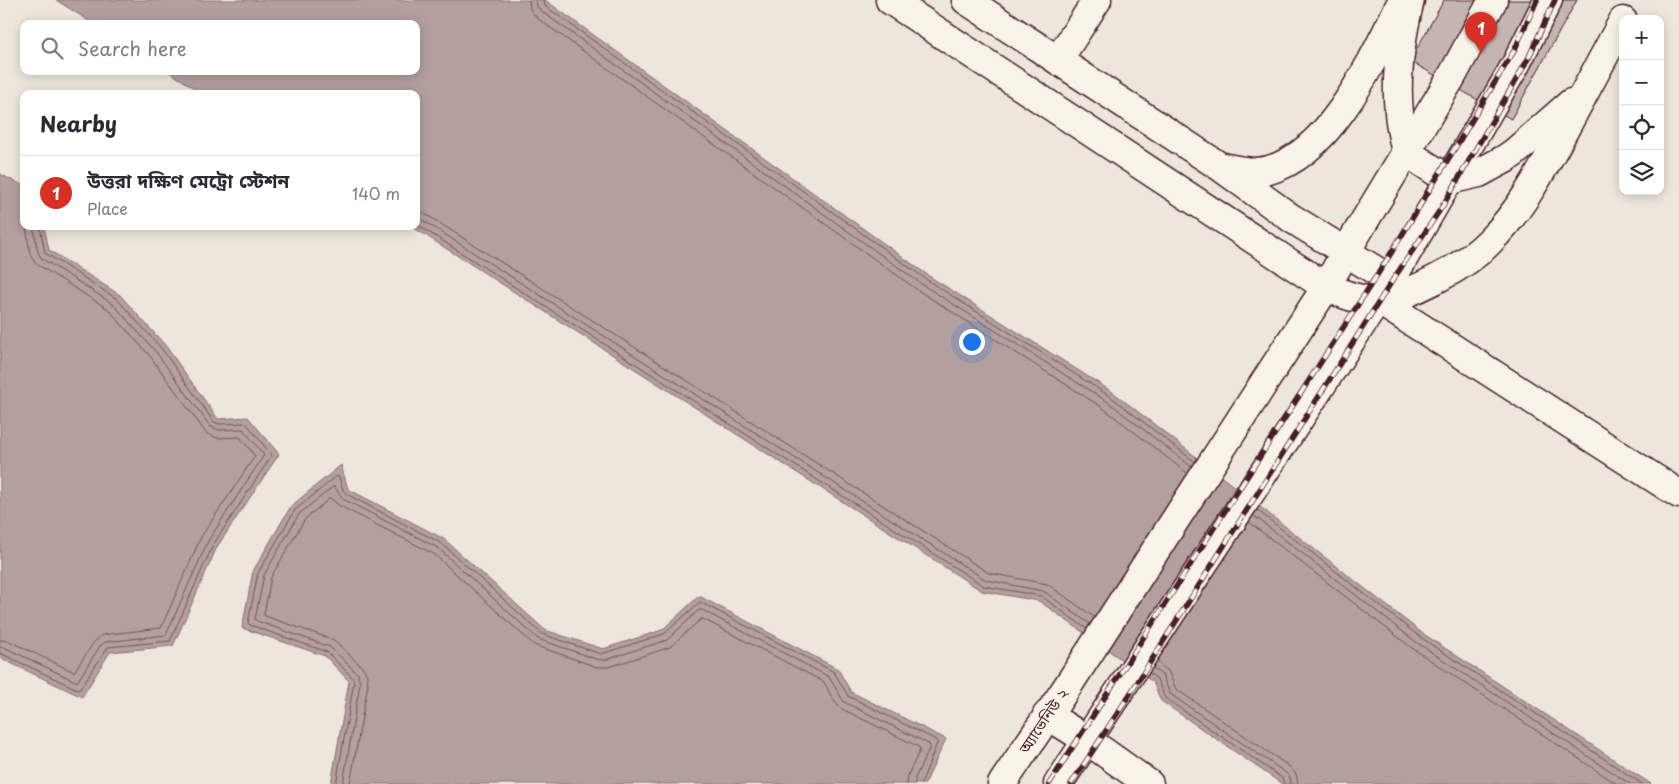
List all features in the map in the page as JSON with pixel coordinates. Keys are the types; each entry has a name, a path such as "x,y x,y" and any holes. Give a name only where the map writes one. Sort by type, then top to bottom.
{"street":[{"path":"890,0 1326,287 1361,299 1384,290 1406,293 1438,278 1466,261 1490,241 1516,210 1537,179 1619,28"},
{"path":"966,0 1219,166 1291,218 1345,253 1384,290 1679,494"},
{"path":"1058,60 1097,0"},
{"path":"1219,166 1254,172 1268,170 1288,162 1306,149 1333,122 1346,104 1403,0"},
{"path":"1410,0 1398,63 1399,115 1406,152 1449,180 1479,173 1515,152 1564,110 1594,77"},
{"name":"অ্যাভেনিউ ২","path":"1002,784 1069,684 1326,287 1451,78 1493,0"},
{"path":"1058,784 1384,290 1516,64 1548,0"},
{"path":"1625,15 1632,0"},
{"path":"1047,715 1087,740 1149,784"}],"water":[{"path":"56,0 545,0 929,276 1114,393 1422,633 1651,784 1282,784 1161,701 1153,682 1039,601 982,591 417,230 420,230 420,90 197,90 174,75 420,75 420,20 88,20"},
{"path":"0,174 20,184 20,230 45,230 49,250 120,295 165,345 218,419 248,417 279,454 217,547 173,646 110,652 82,697 0,658"},
{"path":"341,465 348,489 444,539 545,630 603,649 662,630 699,596 838,669 851,692 946,739 925,784 331,784 349,681 325,656 242,628 253,571 291,506"}],"building":[{"path":"1444,0 1577,0 1511,119 1410,61"}],"railway":[{"path":"1049,784 1388,258 1514,51 1537,0"},
{"path":"1071,784 1394,278 1442,207 1527,61 1555,0"}],"place":[{"name":"উত্তরা দক্ষিণ মেট্রো স্টেশন","path":"1481,53"}]}
